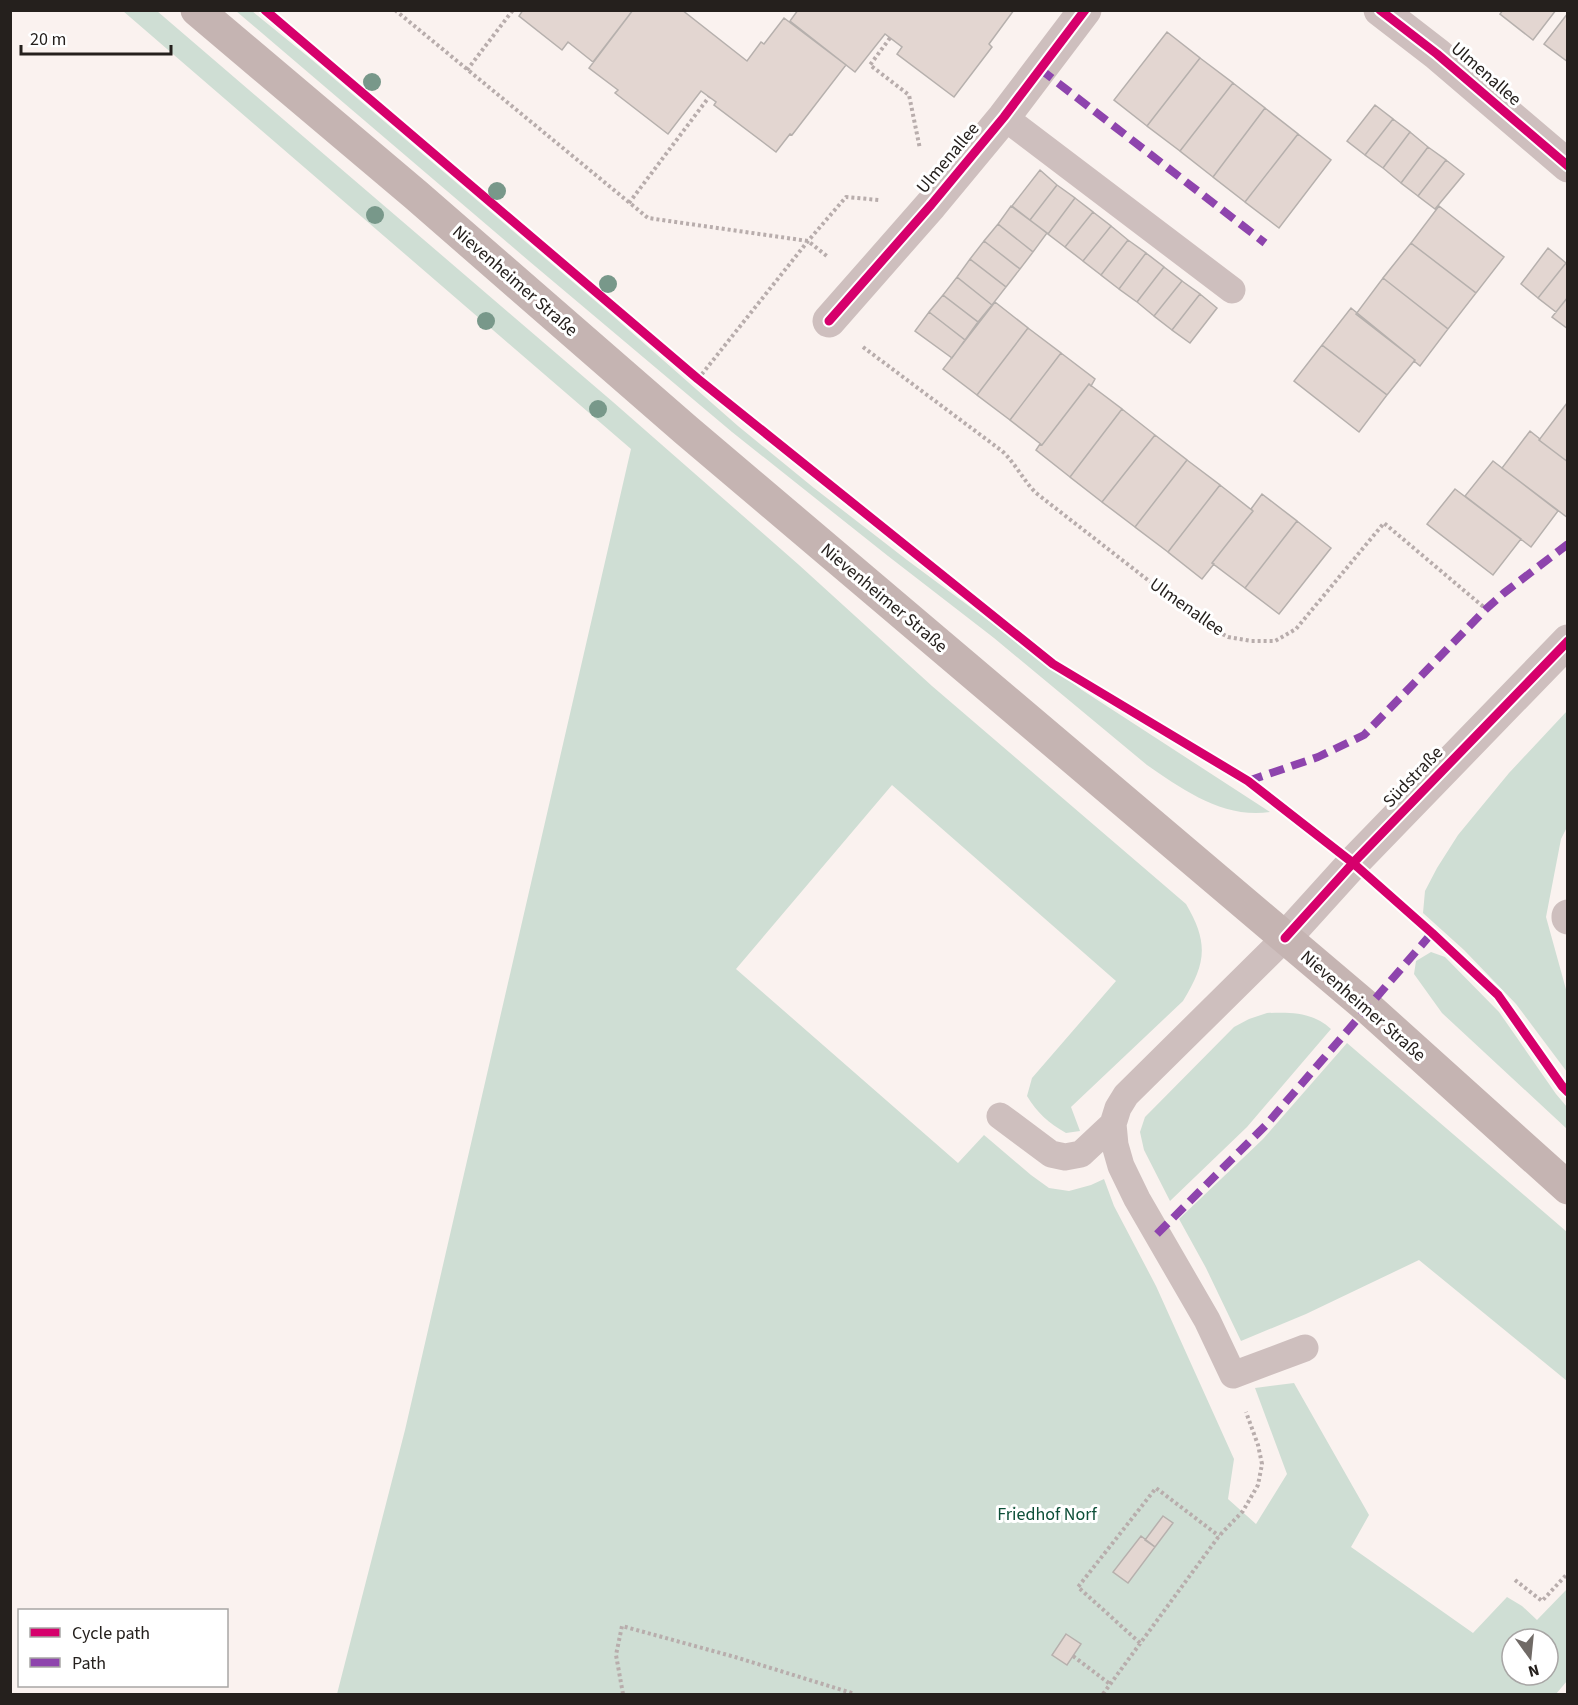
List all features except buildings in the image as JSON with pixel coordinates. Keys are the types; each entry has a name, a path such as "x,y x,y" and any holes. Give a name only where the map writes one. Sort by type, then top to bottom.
{"main road":[{"name":"Nievenheimer Straße","path":"197,10 416,195 686,430 1374,1013 1568,1188"}],"street":[{"name":"Ulmenallee","path":"829,321 931,205 1004,117 1085,10"},
{"name":"Ulmenallee","path":"1380,10 1437,54 1568,166"},
{"name":"Südstraße","path":"1285,938 1360,855 1568,641"}],"lane":[{"path":"1004,117 1232,290"},
{"path":"1285,938 1126,1095 1118,1108 1113,1124 1115,1145 1125,1174 1207,1320 1233,1375 1305,1348"},
{"path":"1000,1116 1051,1154 1065,1157 1081,1154 1113,1124"}],"path":[{"path":"395,10 648,218 808,241 862,283"},
{"path":"467,70 513,10"},
{"path":"890,38 870,65 909,95"},
{"path":"629,203 710,97"},
{"path":"698,379 846,197 931,205"},
{"path":"1103,1695 1219,1536 1243,1511 1258,1485 1262,1464 1258,1445 1233,1375"},
{"path":"1140,1643 1078,1587 1156,1488 1219,1536"},
{"path":"1515,1581 1542,1601 1568,1573"},
{"path":"623,1695 616,1655 622,1626 735,1657 855,1695"},
{"path":"1073,1656 1110,1684"}],"green space":[{"name":"Friedhof Norf","path":"123,11 157,11 613,402 799,565 932,686 1186,904 1198,930 1202,953 1191,988 1183,1001 1071,1107 1080,1131 1066,1133 1039,1113 1027,1096 1032,1078 1116,981 892,785 736,969 958,1163 984,1135 1049,1188 1069,1191 1104,1179 1114,1206 1156,1286 1234,1459 1228,1499 1256,1524 1287,1474 1255,1388 1294,1383 1369,1515 1351,1547 1473,1633 1507,1597 1522,1606 1537,1620 1567,1589 1567,1681 1556,1694 337,1694 405,1430 631,449"},
{"path":"236,11 252,11 311,59 613,316 738,426 814,488 1082,690 1270,812 1253,813 1220,807 1190,793 1147,765 994,638 732,432"},
{"path":"1567,711 1567,827 1561,839 1546,917 1567,993 1567,1072 1516,1004 1464,950 1423,913 1425,891 1458,835 1509,773"},
{"path":"1431,952 1445,957 1499,1012 1567,1107 1567,1129 1442,1013 1414,974 1416,961"},
{"path":"1267,1013 1293,1013 1309,1016 1331,1029 1247,1127 1170,1201 1144,1150 1140,1132 1145,1117 1234,1027"},
{"path":"1347,1043 1567,1232 1567,1381 1419,1260 1306,1314 1241,1341 1206,1268 1179,1219 1263,1139"}],"marked path":[{"path":"1040,69 1265,243"},
{"path":"1248,781 1318,757 1364,735 1486,609 1568,544"},
{"path":"1157,1234 1266,1125 1432,933"}],"cycle path":[{"path":"265,10 698,379 1053,664 1248,781 1353,863 1498,995 1568,1092"},
{"path":"829,321 931,205 1004,117 1085,10"},
{"path":"1380,10 1437,54 1568,166"},
{"path":"1285,938 1353,863 1568,641"}]}
